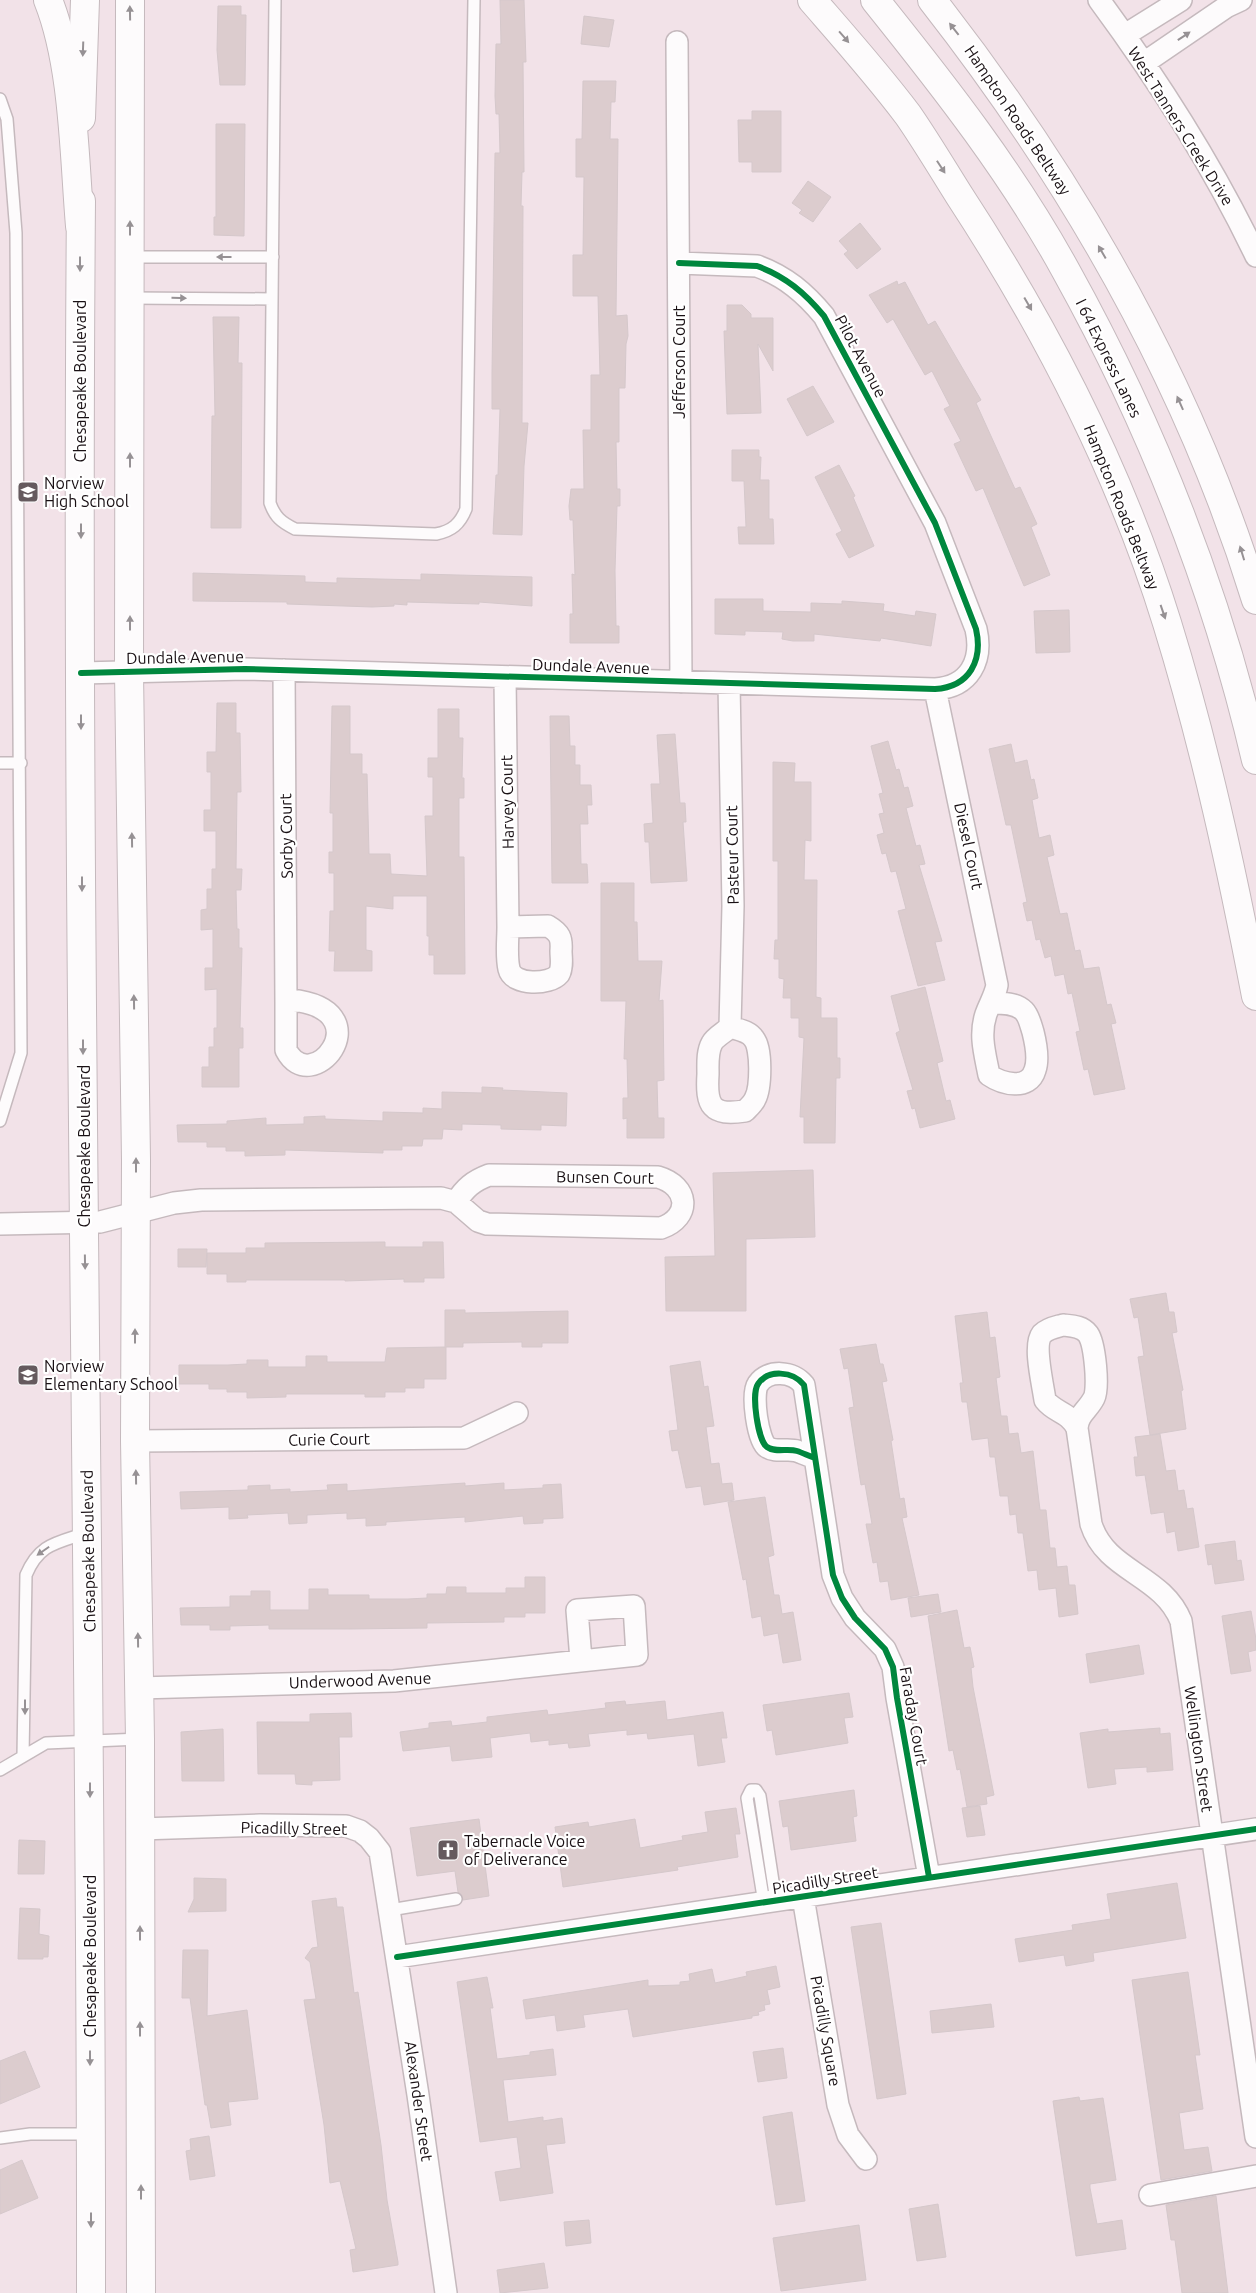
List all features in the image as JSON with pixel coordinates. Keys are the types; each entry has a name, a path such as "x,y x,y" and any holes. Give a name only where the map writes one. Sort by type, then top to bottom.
{"main road":[{"path":"48,0 60,40 67,79 80,226"},
{"name":"Chesapeake Boulevard","path":"85,0 80,226 81,673 91,2293"},
{"path":"130,0 130,672 136,1214 135,1441 140,1739 141,2293"},
{"name":"Hampton Roads Beltway","path":"812,0 857,52 908,116 966,205 1032,311 1101,447 1141,548 1172,641 1208,770 1256,996"},
{"name":"I 64 Express Lanes","path":"875,0 938,79 1012,183 1066,270 1114,365 1165,475 1206,582 1245,714 1256,760"},
{"name":"Hampton Roads Beltway","path":"932,0 1013,108 1067,191 1126,294 1173,388 1215,484 1239,543 1256,600"}],"street":[{"name":"West Tanners Creek Drive","path":"1099,0 1144,63 1212,171 1256,256"},
{"path":"1125,35 1180,0"},
{"path":"1144,63 1226,7 1241,0"},
{"name":"Jefferson Court","path":"677,42 681,682"},
{"name":"Pilot Avenue","path":"679,263 757,266 789,281 808,297 824,316 935,523 947,554"},
{"name":"Dundale Avenue","path":"81,673 245,669 729,684 945,688 959,682 970,672 977,659 979,644 976,629 947,554"},
{"name":"Sorby Court","path":"284,670 286,1002"},
{"name":"Harvey Court","path":"505,677 508,927"},
{"name":"Pasteur Court","path":"729,684 733,906 730,1028"},
{"name":"Diesel Court","path":"935,689 997,985 995,998 992,1003"},
{"name":"Bunsen Court","path":"489,1175 658,1177 669,1180 679,1190 683,1206 678,1217 670,1225 661,1228 488,1224 478,1221 456,1202 463,1191 475,1181 489,1175"},
{"path":"0,1224 100,1222 174,1203 201,1200 441,1198 456,1202"},
{"name":"Curie Court","path":"135,1441 464,1438 517,1413"},
{"name":"Wellington Street","path":"1077,1428 1091,1524 1095,1536 1104,1550 1166,1596 1176,1608 1181,1621 1256,2137"},
{"name":"Faraday Court","path":"815,1458 833,1575 842,1598 855,1618 885,1649 893,1667 930,1877"},
{"name":"Underwood Avenue","path":"139,1688 394,1681 453,1676 581,1660"},
{"name":"Picadilly Street","path":"140,1830 260,1825 346,1826 360,1831 369,1838 380,1852 390,1910"},
{"name":"Picadilly Street","path":"397,1957 1256,1828"},
{"name":"Picadilly Square","path":"803,1897 838,2106 848,2136 866,2159"},
{"name":"Alexander Street","path":"390,1910 446,2293"},
{"path":"1150,2194 1256,2176"}],"lane":[{"path":"275,0 270,503 274,515 281,522 295,529 436,534 454,528 466,509 474,0"},
{"path":"0,100 8,119 16,233 21,1053 0,1121"},
{"path":"0,192 13,192"},
{"path":"130,257 273,257"},
{"path":"130,298 272,299"},
{"path":"0,762 20,763"},
{"path":"23,1756 26,1574 32,1559 40,1551 87,1532"},
{"path":"0,1770 46,1743 140,1739"},
{"path":"751,1790 756,1790 760,1796 770,1902 747,1798 751,1790"},
{"path":"390,1910 456,1900"},
{"path":"0,2138 30,2134 90,2134"}],"building":[{"path":"500,0 524,0 526,62 523,62 524,172 522,172 521,206 523,206 522,423 528,423 524,466 522,535 493,534 496,475 498,475 500,409 492,409 492,373 495,153 500,153 499,114 496,114 495,96 496,44 501,44"},
{"path":"218,6 241,6 241,15 246,15 245,85 220,85 217,50"},
{"path":"584,16 614,20 609,47 581,44"},
{"path":"583,81 616,81 615,102 611,102 610,139 618,139 616,316 627,315 628,336 626,344 625,388 619,388 619,442 616,442 617,489 620,489 620,506 617,506 615,571 616,626 619,626 619,643 570,643 570,614 573,614 572,574 575,575 573,520 570,520 569,506 571,489 584,489 583,430 591,430 591,375 600,375 598,296 573,296 573,255 583,255 584,177 576,177 576,139 582,139"},
{"path":"752,111 781,111 781,172 752,172 752,162 739,162 738,120 752,120"},
{"path":"216,124 245,124 244,236 214,235 214,217 216,217"},
{"path":"808,181 831,197 813,222 799,213 802,210 792,203"},
{"path":"860,223 881,249 857,269 844,254 848,251 839,241"},
{"path":"897,281 898,285 905,282 928,325 935,321 981,400 976,403 1015,489 1020,487 1037,524 1031,527 1050,575 1024,586 983,488 976,491 954,444 961,441 944,409 950,406 932,371 925,375 893,319 887,323 869,295"},
{"path":"727,305 742,305 751,314 751,318 773,318 773,371 758,344 761,413 727,414 724,331 727,331"},
{"path":"213,317 239,317 238,363 242,363 241,528 211,528 212,416 215,416"},
{"path":"813,386 834,422 807,436 787,399"},
{"path":"732,450 759,450 759,457 761,457 760,480 769,480 769,519 773,519 774,544 739,544 738,527 746,527 744,481 732,481"},
{"path":"839,465 855,496 853,497 874,546 849,558 836,534 842,531 815,477"},
{"path":"193,573 305,576 305,582 337,583 337,578 421,580 421,574 532,577 532,606 479,602 479,604 407,602 407,605 394,604 394,606 372,607 287,604 287,602 193,601"},
{"path":"715,599 763,599 763,611 811,612 811,603 842,604 842,601 884,604 883,611 915,616 916,611 936,614 931,646 881,638 880,641 814,634 814,641 793,641 782,639 783,632 745,631 745,635 715,634"},
{"path":"1069,610 1070,652 1036,653 1034,611"},
{"path":"217,703 236,703 236,733 240,733 241,792 237,792 236,869 242,869 241,890 236,890 237,929 239,929 239,948 242,948 240,1028 243,1028 243,1048 239,1048 239,1087 202,1087 202,1067 209,1067 209,1047 214,1047 214,1028 217,1028 217,989 205,990 205,968 213,968 213,929 201,930 201,910 207,909 207,889 212,889 212,869 216,869 216,831 204,831 204,810 211,810 211,772 207,772 207,752 216,752"},
{"path":"332,706 350,706 350,754 362,754 362,774 367,774 369,854 390,854 391,874 427,876 425,816 433,816 433,777 428,777 428,758 438,758 438,709 459,709 459,738 463,738 462,778 464,778 464,798 459,798 459,857 464,857 465,974 434,974 434,955 429,955 429,936 427,936 427,896 393,896 393,909 366,906 366,950 372,951 372,971 334,971 335,951 329,951 330,911 334,911 334,873 329,873 329,852 333,852 333,813 330,813"},
{"path":"550,716 569,716 570,746 575,746 575,765 580,765 580,785 591,785 592,805 587,805 588,824 580,824 581,864 587,864 588,883 552,883"},
{"path":"675,734 680,803 685,803 686,822 683,822 687,881 651,883 649,842 645,842 644,824 653,823 651,784 660,784 657,735"},
{"path":"888,741 896,770 899,769 904,788 908,787 913,806 906,808 916,846 920,845 925,864 919,865 942,941 935,942 945,980 918,986 898,911 906,909 896,871 891,872 886,853 882,854 877,835 884,833 879,814 884,813 879,794 883,793 871,746"},
{"path":"1011,744 1015,763 1027,760 1031,780 1034,779 1038,798 1032,800 1039,838 1050,835 1054,855 1047,857 1060,914 1067,913 1075,951 1080,950 1084,969 1099,967 1107,1005 1111,1004 1116,1023 1111,1024 1125,1089 1094,1095 1088,1069 1084,1070 1076,1032 1080,1031 1072,993 1068,994 1064,974 1055,976 1051,956 1045,958 1040,939 1036,940 1032,920 1027,921 1023,903 1027,902 1011,825 1006,825 989,749"},
{"path":"773,762 795,763 794,782 811,782 811,841 805,840 804,880 817,880 816,997 821,998 821,1018 837,1018 837,1058 840,1058 840,1078 836,1078 835,1143 804,1143 804,1117 800,1117 804,1038 799,1037 799,1018 791,1018 791,998 783,998 784,979 779,978 779,959 774,959 775,940 778,940 778,861 773,861"},
{"path":"601,883 634,883 634,922 637,922 638,961 662,961 659,1001 663,1000 664,1080 657,1081 658,1118 664,1118 664,1138 627,1138 627,1118 623,1119 623,1098 628,1098 627,1059 624,1059 626,1001 601,1001"},
{"path":"925,987 943,1061 937,1063 946,1101 950,1100 955,1119 920,1128 915,1108 912,1109 907,1091 913,1090 896,1033 900,1031 891,996"},
{"path":"482,1087 503,1088 502,1090 567,1093 566,1126 541,1125 541,1130 501,1129 501,1125 462,1124 462,1130 443,1129 442,1139 423,1139 422,1146 402,1146 402,1150 383,1150 383,1153 285,1150 285,1155 245,1156 245,1151 226,1151 226,1147 207,1147 207,1142 178,1142 177,1125 227,1124 227,1121 266,1118 266,1125 304,1124 304,1117 325,1116 325,1119 383,1121 383,1112 423,1113 423,1108 442,1109 442,1092 482,1093"},
{"path":"813,1170 815,1237 746,1239 746,1311 666,1311 665,1257 715,1256 713,1173"},
{"path":"385,1242 385,1247 423,1247 423,1242 443,1242 444,1278 424,1278 424,1282 404,1282 404,1279 345,1281 246,1280 246,1282 227,1282 227,1274 207,1274 207,1253 246,1253 246,1248 265,1248 265,1243"},
{"path":"178,1249 207,1249 206,1267 178,1267"},
{"path":"1166,1293 1169,1312 1174,1312 1177,1332 1172,1333 1183,1390 1181,1391 1186,1429 1150,1435 1138,1357 1144,1356 1138,1317 1134,1318 1130,1299"},
{"path":"445,1310 465,1310 465,1313 568,1311 568,1343 542,1343 542,1347 522,1347 522,1342 463,1343 463,1347 446,1347 446,1379 424,1379 424,1388 405,1388 405,1392 385,1392 385,1397 365,1397 365,1394 286,1394 286,1397 247,1398 247,1392 227,1392 227,1389 209,1389 209,1384 179,1384 179,1365 247,1364 247,1360 268,1360 268,1367 306,1367 306,1356 327,1356 327,1362 385,1362 387,1348 445,1347"},
{"path":"987,1312 990,1338 995,1337 1000,1377 996,1378 1001,1416 1007,1416 1009,1434 1018,1433 1021,1453 1033,1451 1040,1510 1046,1510 1050,1548 1055,1548 1057,1567 1067,1566 1069,1585 1075,1585 1078,1614 1059,1617 1056,1588 1039,1590 1037,1570 1028,1571 1023,1533 1018,1533 1016,1514 1010,1515 1008,1496 1000,1496 995,1457 990,1457 988,1438 972,1440 967,1402 962,1402 960,1383 963,1383 955,1316"},
{"path":"876,1344 880,1364 883,1364 887,1381 882,1382 893,1440 891,1441 900,1499 904,1498 907,1517 902,1518 919,1595 891,1600 888,1581 880,1582 877,1562 873,1563 866,1524 872,1524 865,1484 861,1485 849,1408 854,1407 848,1368 844,1369 840,1349"},
{"path":"700,1361 704,1387 708,1386 714,1426 706,1427 711,1464 719,1463 722,1484 732,1483 734,1500 704,1505 701,1486 686,1488 678,1450 672,1451 669,1431 678,1430 670,1366"},
{"path":"1160,1434 1166,1471 1175,1470 1178,1491 1184,1490 1187,1509 1193,1508 1199,1547 1178,1551 1175,1531 1167,1533 1164,1512 1151,1514 1145,1475 1136,1476 1134,1457 1138,1457 1135,1437"},
{"path":"465,1483 465,1486 504,1483 504,1490 543,1488 543,1485 561,1484 563,1518 543,1519 543,1523 524,1524 523,1516 465,1522 465,1517 386,1522 386,1525 366,1526 366,1518 347,1519 347,1513 307,1515 307,1523 289,1524 288,1513 247,1515 248,1518 229,1519 229,1507 181,1509 180,1492 248,1490 248,1486 270,1485 270,1490 290,1489 290,1492 328,1490 327,1485 347,1484 347,1491"},
{"path":"765,1497 774,1555 768,1557 774,1595 779,1595 782,1614 793,1612 801,1660 783,1663 778,1633 764,1636 761,1616 752,1618 746,1579 743,1580 728,1502"},
{"path":"1235,1541 1237,1561 1241,1560 1244,1580 1215,1584 1212,1564 1208,1565 1205,1545"},
{"path":"525,1577 545,1577 545,1613 525,1613 525,1617 504,1617 504,1622 427,1623 427,1628 349,1629 269,1629 269,1625 230,1626 230,1630 210,1630 210,1625 181,1625 180,1608 230,1607 230,1596 251,1596 251,1591 270,1591 270,1610 309,1610 309,1589 328,1589 328,1595 369,1595 369,1599 427,1598 427,1594 446,1594 447,1587 466,1587 466,1593 506,1593 506,1588 525,1588"},
{"path":"938,1594 941,1612 911,1617 908,1598"},
{"path":"957,1610 964,1648 970,1647 974,1667 971,1668 973,1687 994,1795 986,1797 987,1804 967,1807 960,1769 957,1770 953,1750 949,1751 928,1616"},
{"path":"1251,1611 1256,1650 1248,1652 1251,1671 1231,1674 1222,1616"},
{"path":"1139,1645 1144,1674 1090,1683 1086,1654"},
{"path":"849,1693 853,1717 844,1718 848,1743 776,1755 772,1730 767,1731 763,1705"},
{"path":"625,1701 626,1705 665,1701 667,1720 723,1712 727,1738 721,1738 725,1762 698,1766 694,1734 648,1739 647,1733 627,1735 627,1730 588,1734 590,1746 569,1748 568,1743 549,1745 549,1740 531,1742 530,1733 490,1738 492,1757 452,1761 450,1746 403,1751 400,1732 429,1728 429,1723 451,1721 452,1726 487,1722 487,1717 547,1710 548,1715 606,1708 605,1703"},
{"path":"351,1713 352,1737 339,1737 340,1780 312,1781 312,1785 296,1784 295,1774 258,1774 257,1722 310,1722 310,1714"},
{"path":"1160,1728 1160,1734 1170,1733 1173,1770 1147,1772 1147,1767 1114,1769 1116,1784 1088,1788 1080,1733 1108,1729 1108,1732"},
{"path":"223,1729 224,1781 182,1781 181,1732"},
{"path":"854,1790 857,1816 853,1817 856,1841 791,1850 788,1826 783,1827 779,1801"},
{"path":"980,1806 985,1835 967,1837 962,1808"},
{"path":"736,1808 740,1834 735,1834 738,1857 677,1867 678,1870 563,1887 555,1827 588,1822 589,1827 635,1819 640,1848 683,1840 682,1836 708,1832 705,1812"},
{"name":"Tabernacle Voice of Deliverance","path":"479,1819 489,1896 463,1900 462,1895 458,1892 455,1871 417,1876 410,1828"},
{"path":"19,1840 45,1841 44,1874 18,1874"},
{"path":"194,1878 226,1879 226,1911 188,1912 194,1899"},
{"path":"1177,1883 1186,1938 1093,1953 1094,1961 1066,1966 1064,1955 1019,1962 1015,1939 1073,1930 1072,1925 1111,1919 1107,1894"},
{"path":"336,1898 337,1907 343,1907 354,1993 358,1992 381,2145 387,2200 398,2262 398,2265 353,2272 350,2250 356,2249 340,2181 330,2183 324,2125 304,2000 316,1999 310,1962 305,1958 312,1948 318,1947 312,1901"},
{"path":"20,1908 40,1909 39,1934 49,1936 48,1957 43,1957 43,1959 18,1959"},
{"path":"881,1923 906,2094 877,2099 851,1927"},
{"path":"183,1950 208,1950 207,2016 247,2010 258,2099 228,2102 231,2125 211,2128 207,2105 205,2105 190,1998 182,1998"},
{"path":"776,1966 780,1987 767,1990 770,2004 764,2005 765,2010 758,2012 759,2015 752,2016 752,2018 633,2037 628,2009 583,2015 585,2027 557,2031 555,2015 526,2019 523,2000 648,1980 648,1986 680,1985 680,1982 690,1981 689,1974 712,1969 715,1983 747,1976 746,1972"},
{"path":"1188,1972 1200,2055 1195,2055 1203,2109 1179,2113 1184,2150 1208,2147 1212,2171 1161,2180 1132,1980"},
{"path":"487,1977 493,2008 490,2008 497,2059 530,2055 530,2052 553,2049 556,2075 503,2080 508,2122 543,2117 543,2121 562,2118 565,2143 546,2145 553,2193 500,2201 495,2172 521,2168 517,2137 480,2142 457,1982"},
{"path":"991,2004 994,2027 932,2033 930,2011"},
{"path":"783,2048 787,2078 758,2082 753,2052"},
{"path":"25,2051 40,2087 0,2104 0,2061"},
{"path":"1079,2097 1080,2101 1103,2098 1116,2180 1090,2184 1090,2188 1097,2224 1122,2220 1126,2249 1076,2256 1053,2101"},
{"path":"792,2112 805,2201 776,2205 763,2117"},
{"path":"209,2136 215,2176 190,2180 186,2151 191,2150 190,2139"},
{"path":"22,2160 38,2198 0,2214 0,2170"},
{"path":"1216,2196 1228,2293 1182,2293 1175,2240 1171,2240 1166,2205"},
{"path":"938,2204 946,2257 917,2261 909,2209"},
{"path":"589,2220 591,2243 566,2246 564,2222"},
{"path":"859,2225 866,2280 781,2291 773,2238"},
{"path":"544,2263 548,2288 500,2293 497,2270"}],"cycle path":[{"path":"81,673 245,669 935,689 957,683 971,670 975,661 978,640 976,629 935,523 824,316 794,286 777,275 757,266 679,263"},
{"path":"815,1458 793,1450 770,1449 764,1443 758,1427 755,1407 756,1389 762,1379 774,1374 781,1374 794,1377 804,1385 833,1575 842,1598 855,1618 885,1649 893,1667 929,1877"},
{"path":"397,1957 1256,1829"}],"place":[{"name":"Norview High School","path":"28,492"},
{"name":"Norview Elementary School","path":"28,1375"},
{"name":"Tabernacle Voice of Deliverance","path":"448,1850"}]}
